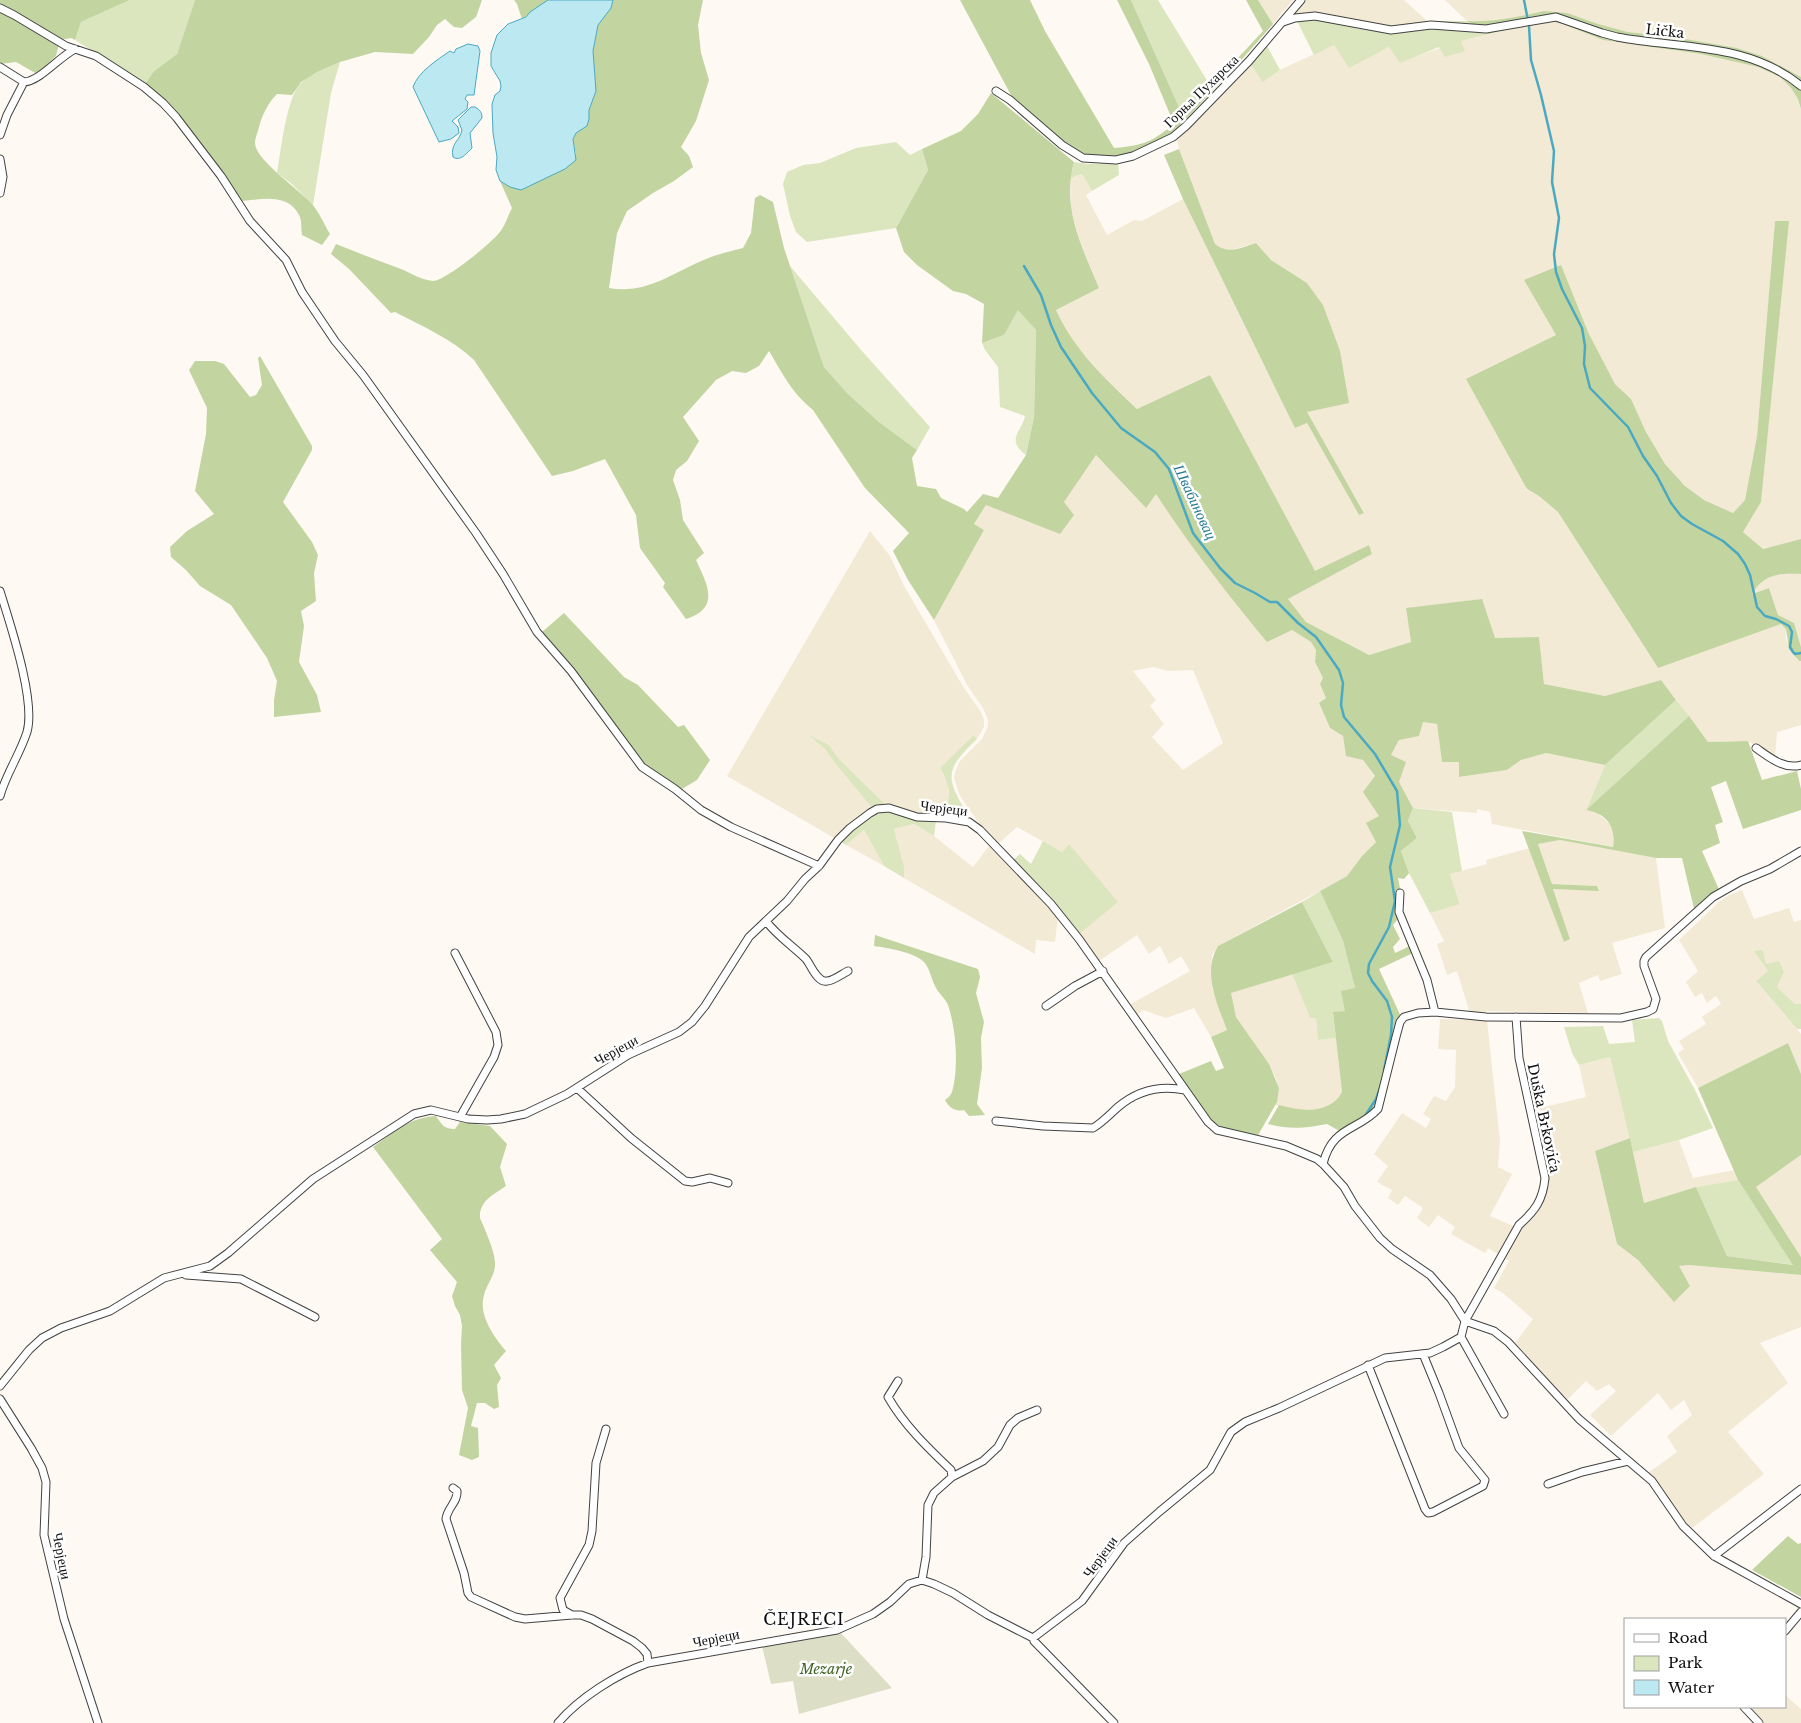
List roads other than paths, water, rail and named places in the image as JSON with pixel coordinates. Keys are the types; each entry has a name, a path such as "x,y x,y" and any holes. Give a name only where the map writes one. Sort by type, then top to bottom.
{"street":[{"name":"Горња Пухарска","path":"996,90 1062,145 1083,158 1116,160 1133,156 1173,137 1186,126 1249,61 1301,0"},
{"path":"0,8 14,14 61,44 96,56 144,87 176,117 221,176 250,221 286,260 302,292 335,341 363,375 476,533 537,632 571,670 642,767 675,789 701,810 731,827 819,866"},
{"name":"Lička","path":"1283,22 1306,16 1325,16 1391,30 1431,25 1486,29 1556,17 1617,37 1714,50 1750,58 1767,64 1801,86"},
{"path":"58,60 61,53 61,44"},
{"path":"0,68 24,82 28,82 75,49"},
{"path":"0,135 24,82"},
{"path":"0,160 4,176 0,193"},
{"path":"0,591 17,647 29,719 23,743 0,796"},
{"path":"1756,748 1786,766 1801,765"},
{"name":"Черјеци","path":"0,1386 29,1350 42,1338 60,1328 110,1311 155,1282 175,1274 202,1269 218,1261 313,1179 414,1114 431,1110 460,1117 494,1120 516,1116 542,1107 577,1088 620,1060 673,1035 692,1022 749,937 787,901 850,828 861,818 877,809 889,808 917,818 946,818 969,822 980,830 1051,904 1079,939 1201,1114 1217,1130 1286,1146 1323,1164"},
{"path":"1801,851 1770,869 1724,889 1712,897 1646,957 1644,966 1656,999 1655,1006 1651,1010 1622,1018 1516,1017 1435,1012 1418,1013 1404,1017 1400,1022 1378,1109 1373,1115 1342,1132 1325,1154 1323,1164 1344,1187 1355,1206 1380,1238 1392,1249 1430,1275 1465,1321 1494,1332 1508,1342 1580,1419 1652,1481 1683,1526 1714,1556 1801,1604"},
{"path":"1400,893 1399,912 1427,980 1435,1012"},
{"path":"766,921 778,936 807,960 818,978 827,982 848,971"},
{"path":"455,953 496,1032 498,1045 494,1057 460,1117"},
{"path":"1046,1006 1074,986 1103,971"},
{"name":"Duška Brkovića","path":"1461,1337 1465,1321 1519,1225 1533,1213 1543,1192 1543,1170 1519,1058 1516,1017"},
{"path":"577,1088 631,1138 685,1180 692,1182 710,1178 728,1183"},
{"path":"996,1121 1043,1126 1093,1128 1119,1106 1144,1092 1162,1088 1185,1090"},
{"name":"Черјеци","path":"175,1274 242,1279 315,1317"},
{"path":"1423,1354 1440,1393 1459,1448 1486,1480 1483,1486 1428,1513 1368,1365 1385,1358 1430,1353 1443,1348 1461,1337 1504,1414"},
{"name":"Черјеци","path":"1033,1638 1082,1601 1124,1543 1210,1470 1231,1432 1245,1422 1279,1408 1368,1365"},
{"path":"898,1381 888,1397 895,1409 919,1437 951,1470 952,1477"},
{"name":"Черјеци","path":"0,1399 42,1468 46,1482 44,1535 64,1619 98,1723"},
{"path":"1037,1410 1018,1418 1010,1426 998,1446 982,1461 952,1477 934,1493 928,1505 926,1557 922,1580 953,1593 1011,1628 1033,1638 1114,1723"},
{"path":"572,1615 563,1610 560,1598 589,1545 592,1531 596,1463 606,1429"},
{"path":"1548,1484 1582,1472 1628,1461"},
{"path":"453,1488 457,1491 458,1495 446,1519 464,1572 468,1593 471,1597 525,1619 572,1615 581,1615 592,1619 633,1641 646,1654 648,1664"},
{"path":"1714,1556 1801,1489"},
{"name":"Черјеци","path":"558,1723 574,1707 634,1668 837,1630 874,1614 909,1584 922,1580"},
{"path":"1786,1630 1801,1612"},
{"path":"1745,1708 1759,1723"}],"water":[{"path":"548,0 613,0 611,8 598,25 593,51 596,91 589,110 587,126 576,133 573,139 576,160 565,169 521,190 510,187 500,181 496,170 497,157 493,133 492,104 501,86 491,66 491,53 497,35 508,24 526,17 530,12"},
{"path":"468,44 478,46 480,51 474,95 467,95 465,99 468,102 467,109 452,121 458,127 459,133 451,139 439,142 413,87 423,71 434,62 450,51 454,53 456,49"},
{"path":"471,107 479,110 482,118 470,133 472,148 463,156 456,158 453,157 452,152 462,130 458,120"}],"waterway":[{"path":"1524,0 1529,26 1531,60 1554,151 1552,182 1559,218 1554,254 1556,272 1562,289 1582,328 1585,346 1584,364 1590,388 1628,427 1643,456 1681,516 1723,541 1738,554 1750,575 1757,607 1765,616 1789,626 1792,632 1790,647 1795,654 1801,653"},
{"name":"Швабиновац","path":"1024,266 1041,295 1061,347 1092,393 1121,428 1155,452 1169,469 1193,533 1220,568 1235,583 1270,602 1277,602 1298,623 1316,637 1339,670 1343,683 1341,705 1344,717 1375,754 1397,791 1400,825 1390,867 1395,901 1389,927 1369,964 1368,973 1387,1001 1392,1017 1391,1035 1384,1070"},
{"name":"Швабиновац","path":"1365,1116 1376,1099 1380,1088"}],"district":[{"name":"ČEJRECI","path":"804,1619"}],"park label":[{"name":"Mezarje","path":"826,1669"}]}
